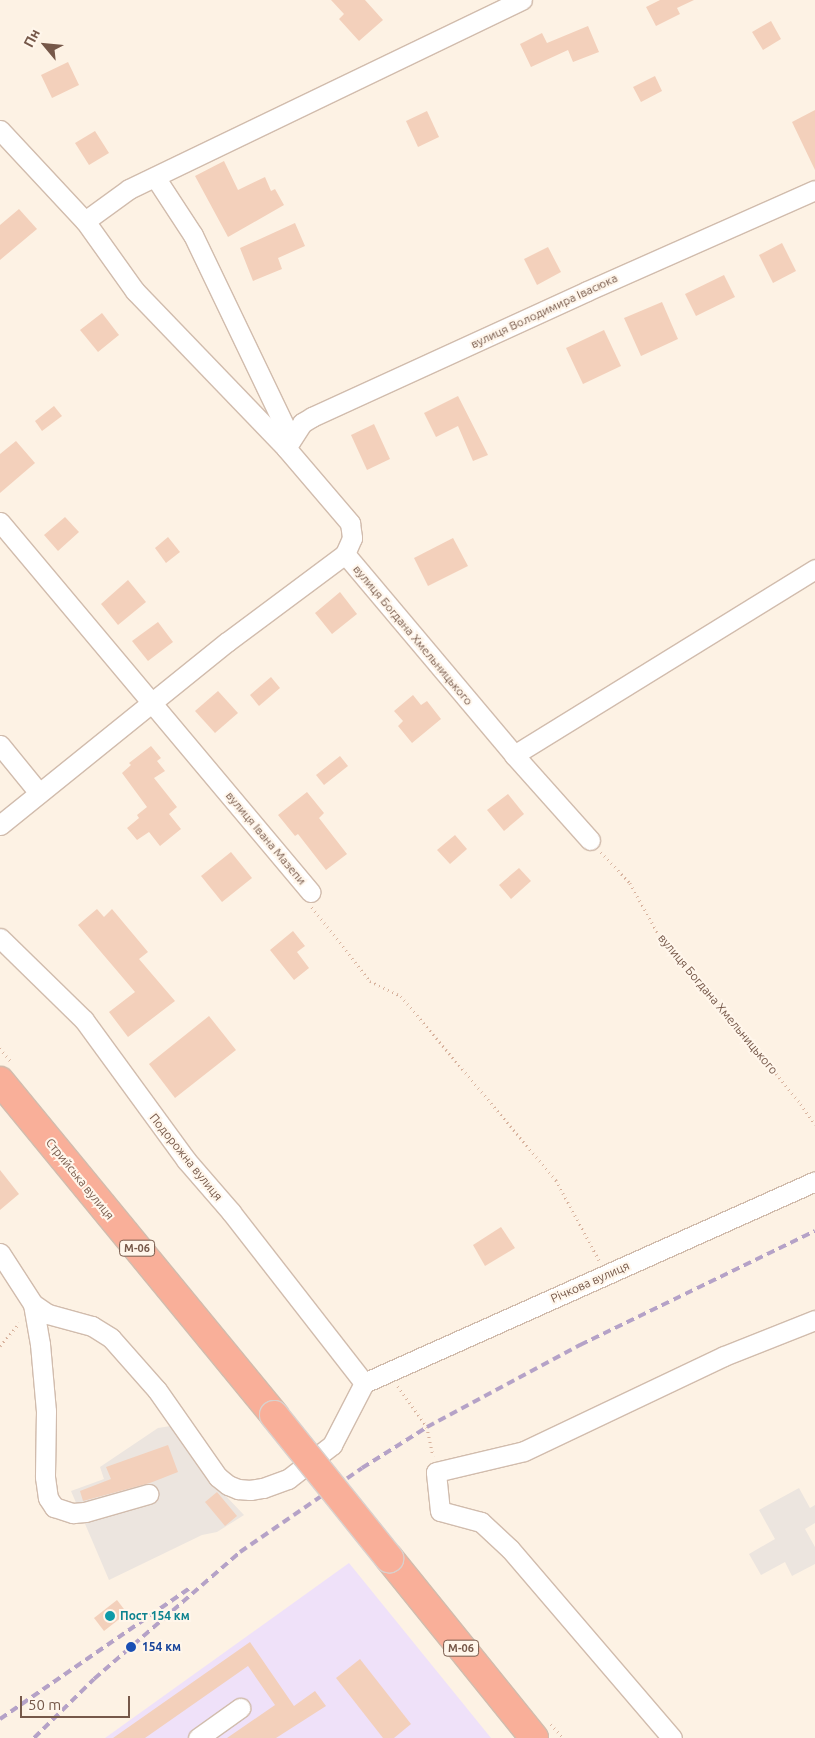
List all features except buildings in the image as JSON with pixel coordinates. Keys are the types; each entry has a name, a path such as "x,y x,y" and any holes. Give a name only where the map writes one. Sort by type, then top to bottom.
{"highway":[{"name":"Стрийська вулиця","path":"0,1081 274,1415 534,1738"}],"street":[{"path":"85,221 129,189 522,0"},
{"name":"вулиця Богдана Хмельницького","path":"0,130 85,221 135,291 289,444 350,523 352,538 345,554 514,755 590,840"},
{"path":"155,176 193,235 289,444"},
{"name":"вулиця Володимира Івасюка","path":"289,444 302,423 312,418 587,291 815,190"},
{"name":"вулиця Івана Мазепи","path":"0,522 311,892"},
{"path":"0,825 228,642 345,554"},
{"path":"514,755 815,569"},
{"path":"0,745 39,793"},
{"name":"Подорожна вулиця","path":"0,938 84,1020 186,1160 231,1212 364,1383"},
{"name":"Річкова вулиця","path":"364,1383 815,1181"},
{"path":"0,1252 34,1304 48,1314 81,1322 102,1331 111,1338 156,1390 218,1477 228,1485 238,1489 263,1488 288,1478 332,1444 364,1383"},
{"path":"34,1304 46,1411 45,1477 48,1498 54,1507 73,1513 84,1512 148,1494"},
{"path":"672,1738 510,1549 480,1522 440,1512 436,1472 524,1451 724,1356 815,1320"},
{"path":"198,1738 240,1708"}],"path":[{"name":"вулиця Богдана Хмельницького","path":"590,840 630,884 664,944 713,996 801,1104 815,1125"},
{"name":"вулиця Івана Мазепи","path":"311,892 308,903 370,981 401,996 556,1180 606,1274"},
{"path":"0,1346 34,1304"},
{"path":"389,1372 427,1427 436,1472"}],"shaded area":[{"path":"177,1425 203,1472 244,1515 217,1532 202,1535 109,1580 71,1491 104,1479 100,1467 158,1428"},
{"path":"799,1488 810,1508 815,1505 815,1523 805,1529 815,1547 815,1564 792,1576 785,1562 761,1575 749,1554 775,1539 759,1510"},
{"path":"349,1563 491,1738 105,1738"}],"railway":[{"path":"34,1738 94,1679 240,1552 362,1468 427,1427 580,1345 815,1231"},
{"path":"0,1719 191,1587"}],"place":[{"name":"Пост 154 км","path":"110,1616"},
{"name":"154 км","path":"131,1647"}]}
